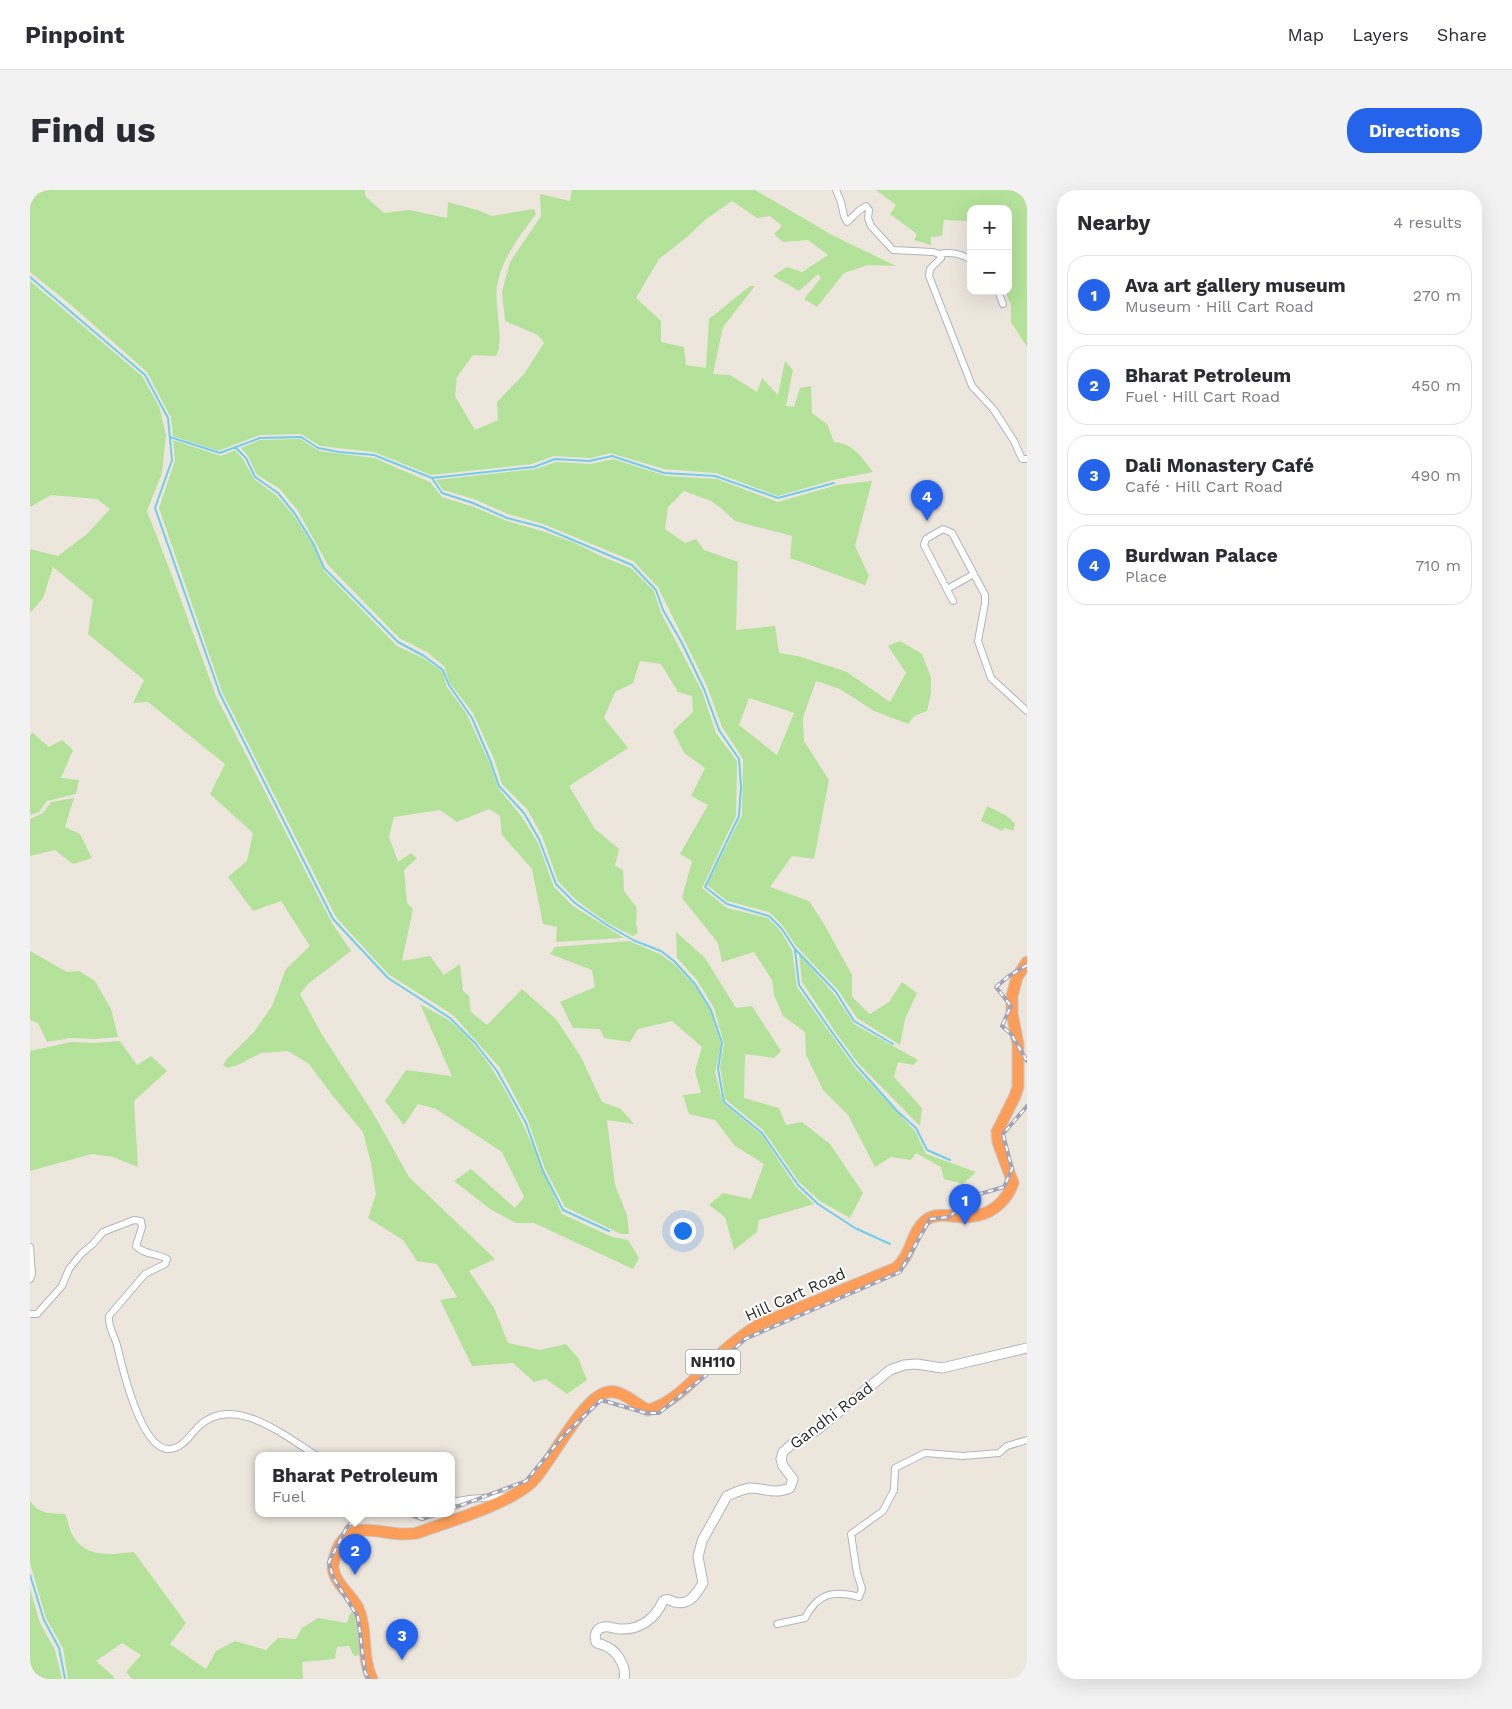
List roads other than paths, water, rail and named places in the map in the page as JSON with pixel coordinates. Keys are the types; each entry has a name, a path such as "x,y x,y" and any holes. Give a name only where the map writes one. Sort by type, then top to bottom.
{"highway":[{"name":"Hill Cart Road","path":"372,1679 367,1668 361,1617 357,1606 338,1581 334,1569 335,1554 340,1542 348,1534 361,1530 401,1534 417,1533 512,1496 531,1483 563,1436 598,1396 608,1391 621,1393 648,1410 659,1408 678,1394 742,1335 754,1328 896,1268 904,1262 916,1235 926,1220 933,1216 968,1217 988,1213 1009,1195 1013,1183 998,1142 998,1132 1018,1086 1018,1044 1012,1014 1012,996 1017,977 1027,962"}],"main road":[{"name":"Gandhi Road","path":"624,1679 625,1673 622,1661 613,1652 596,1642 597,1631 605,1627 635,1628 649,1621 659,1610 663,1601 667,1599 683,1603 690,1601 703,1583 698,1557 702,1541 727,1496 749,1488 769,1492 790,1488 793,1479 783,1466 781,1459 783,1452 792,1444 817,1430 890,1370 904,1365 917,1364 942,1368 1027,1348"}],"street":[{"path":"836,190 847,222 858,210 866,206 869,210 868,218 871,226 893,250 939,254 950,252 967,258"},
{"path":"939,254 941,258 930,269 929,276 972,386 994,410 1022,459 1027,459"},
{"path":"1000,295 1004,304"},
{"path":"953,601 924,545 926,539 942,530 952,533 985,595 978,641 991,678 1027,711"},
{"path":"947,589 974,574"},
{"path":"30,1314 37,1314 44,1307 62,1286 69,1269 103,1232 134,1220 142,1220 142,1227 136,1246 141,1252 163,1256 168,1259 165,1264 144,1274 109,1316 109,1323 129,1393 140,1420 151,1437 158,1446 168,1449 178,1447 205,1420 216,1415 230,1414 263,1423 310,1452"},
{"path":"30,1248 32,1274 30,1279"},
{"path":"777,1624 806,1618 818,1599 831,1594 846,1593 859,1597 862,1589 857,1573 851,1534 883,1511 894,1490 895,1468 925,1453 963,1456 999,1453 1006,1446 1027,1440"},
{"path":"455,1501 512,1496"}],"waterway":[{"path":"30,277 145,375 168,418 172,460 155,508 220,694 333,919 388,978 450,1018 475,1043 497,1071 526,1123 543,1171 563,1210 609,1231"},
{"path":"170,437 220,453 260,438 301,437 318,448 374,455 432,478 442,493 473,503 507,518 542,527 632,565 656,590 663,610 682,643 704,689 719,730 739,759 741,787 739,816 705,887 727,904 769,916 782,929 795,949 836,992 854,1021 893,1044"},
{"path":"235,447 246,458 255,477 278,493 295,514 313,543 324,568 398,642 424,656 443,670 449,685 472,718 499,786 524,813 539,839 556,884 575,903 607,925 635,941 661,951 674,961 695,984 711,1010 722,1043 718,1069 724,1102 762,1133 798,1185 818,1204 855,1228 890,1244"},
{"path":"432,478 534,467 555,459 589,461 612,456 664,473 715,476 778,498 834,483"},
{"path":"795,950 799,985 856,1065 897,1111 916,1128 927,1150 950,1160"},
{"path":"30,1575 44,1620 59,1648 65,1679"}],"railway":[{"path":"1027,965 996,987 1011,1006 1002,1026 1011,1034 1027,1061"},
{"path":"455,1508 526,1481 563,1436 601,1400 646,1413 659,1413 706,1375 745,1339 900,1272 930,1219 949,1217 976,1195 1004,1187 1012,1169 1003,1134 1027,1106"},
{"path":"359,1517 347,1527 329,1562 333,1577 358,1617 365,1672 369,1679"},
{"path":"416,1517 422,1519 428,1517"}],"place":[{"name":"Burdwan Palace","path":"927,521"},
{"name":"Ava art gallery museum","path":"965,1225"},
{"name":"Bharat Petroleum","path":"355,1575"},
{"name":"Dali Monastery Café","path":"402,1660"}]}
